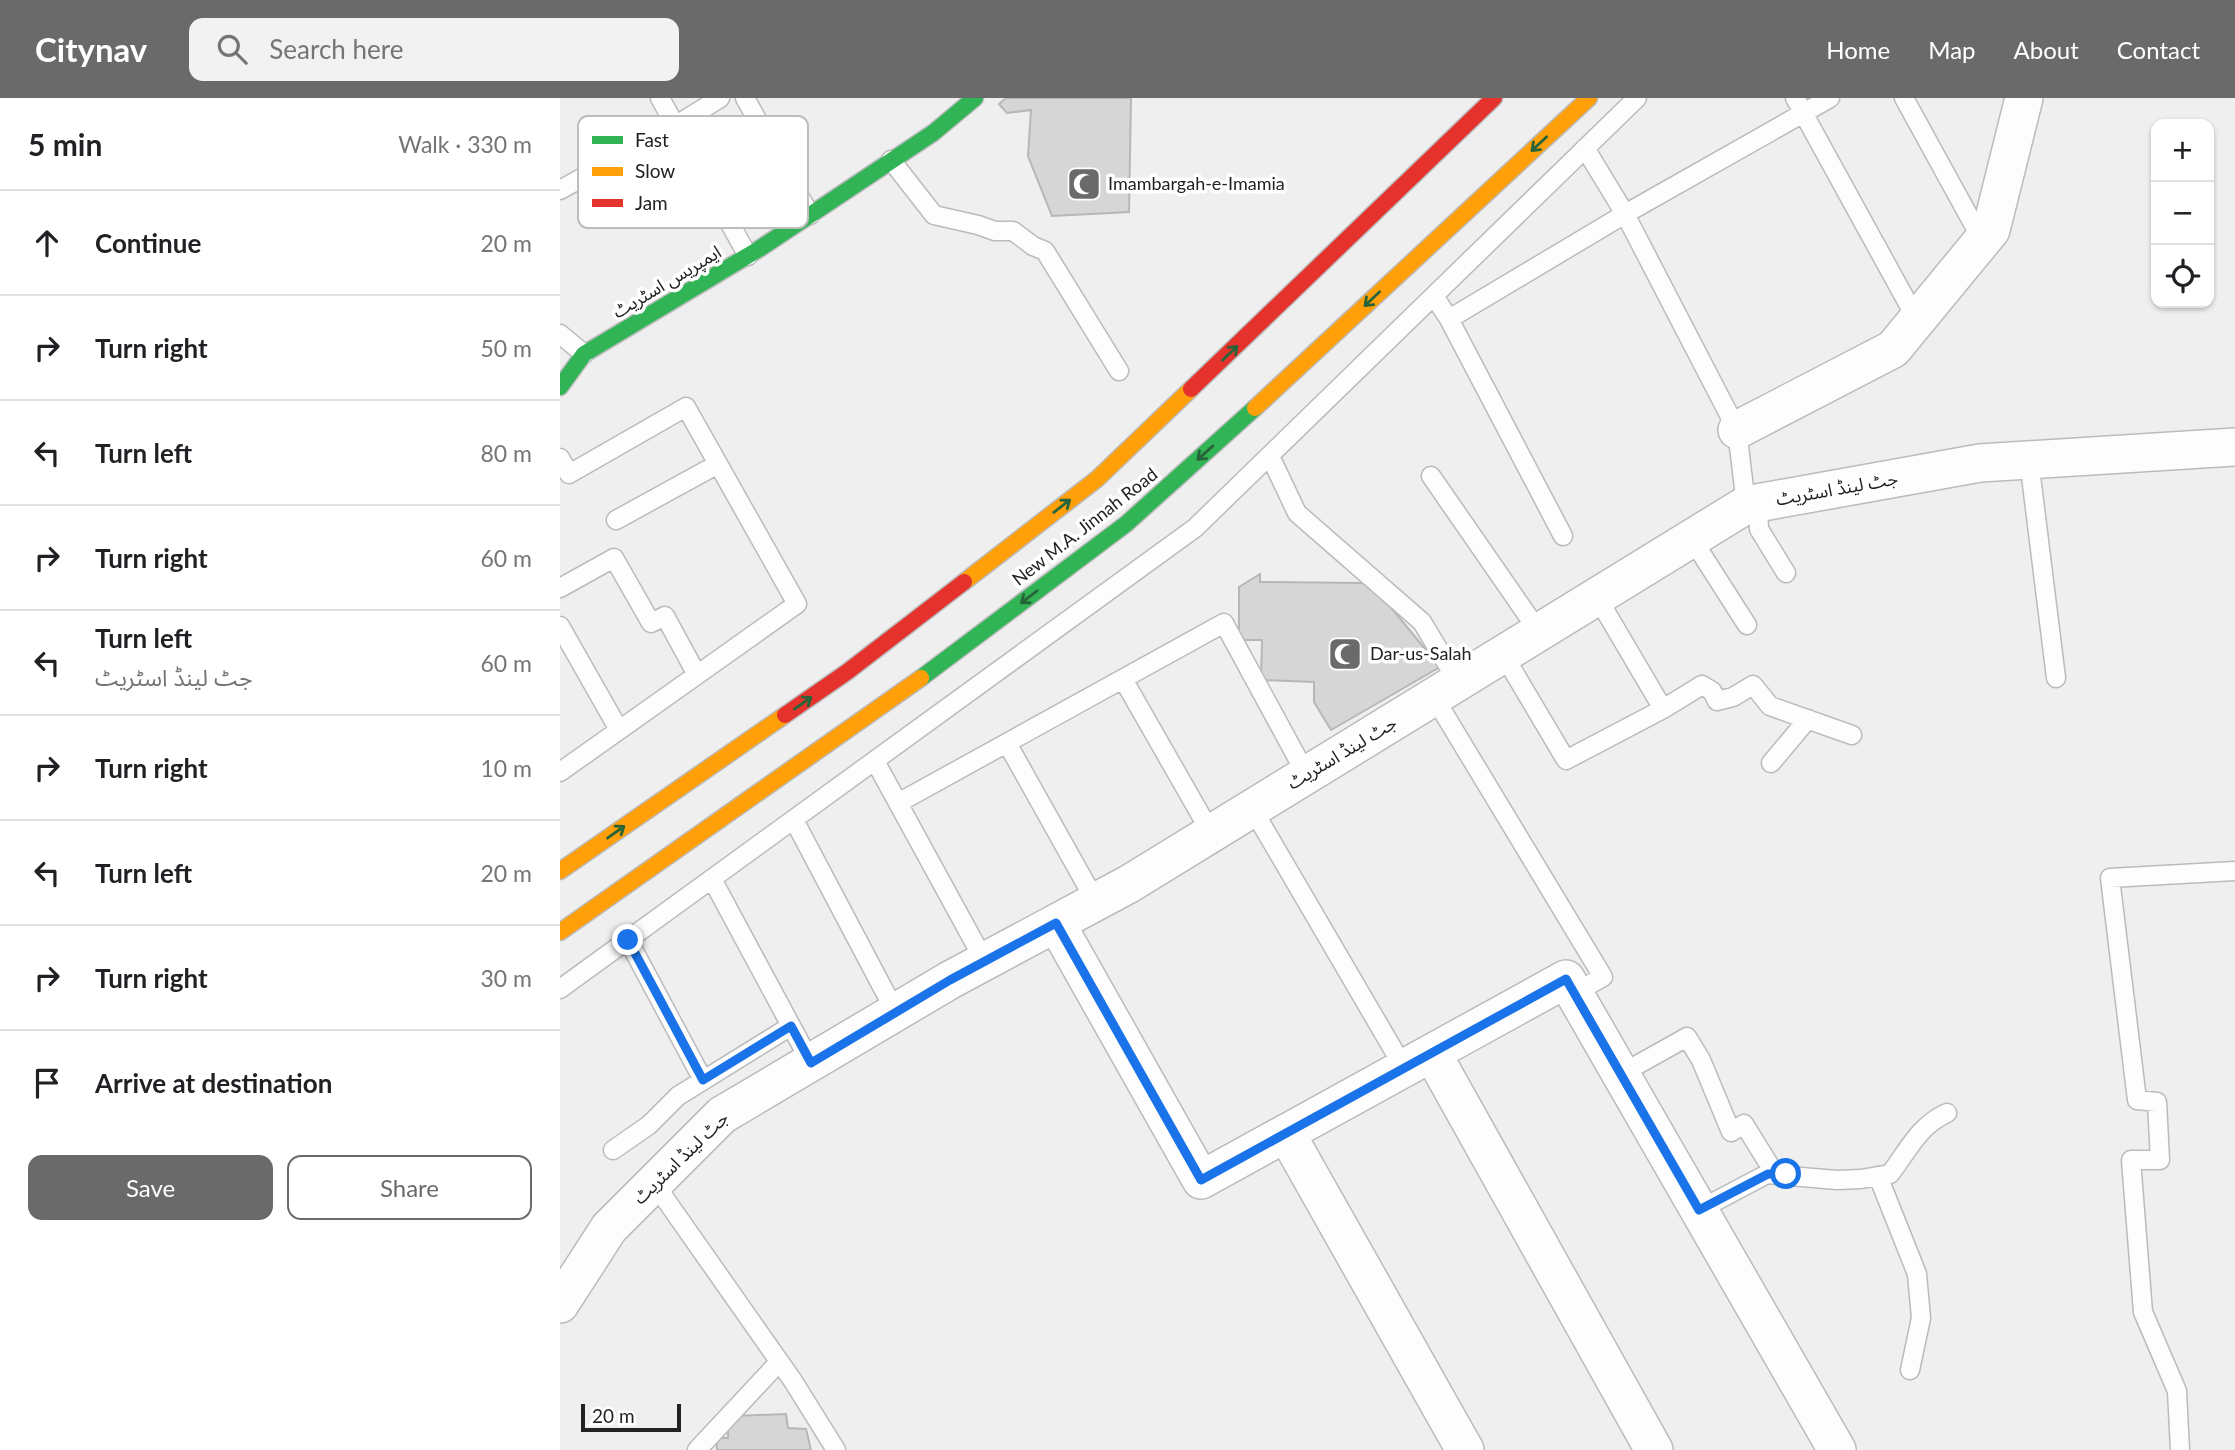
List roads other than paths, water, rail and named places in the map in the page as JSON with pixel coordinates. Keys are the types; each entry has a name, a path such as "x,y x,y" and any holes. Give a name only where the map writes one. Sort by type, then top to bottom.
{"main road":[{"name":"ایمپریس اسٹریٹ","path":"810,215 933,133 975,98"},
{"name":"New M.A. Jinnah Road","path":"560,871 847,672 1097,479 1494,98"},
{"name":"New M.A. Jinnah Road","path":"560,932 887,704 1126,524 1234,428 1589,98"},
{"name":"ایمپریس اسٹریٹ","path":"560,387 584,354 790,228"}],"street":[{"path":"1737,430 1893,349 1991,230 2024,98"},
{"name":"جٹ لینڈ اسٹریٹ","path":"560,1304 609,1228 722,1115 985,962 1096,902 1752,504 1980,463 2235,447"},
{"path":"1056,923 1201,1180 1566,979 1837,1450"},
{"path":"1418,1061 1654,1450"},
{"path":"1286,1133 1465,1450"}],"lane":[{"path":"660,98 670,116"},
{"path":"692,116 720,98"},
{"path":"745,98 755,116"},
{"path":"560,989 1195,528 1637,98"},
{"path":"1449,319 1625,214 1799,105 1830,98"},
{"path":"1904,98 1982,240"},
{"path":"1799,105 1917,320"},
{"path":"1585,148 1625,214 1737,430 1759,529 1786,573"},
{"path":"891,160 933,215 995,231 1013,231 1033,246 1045,251 1119,371"},
{"path":"560,190 578,180"},
{"path":"808,211 810,215"},
{"path":"732,228 748,256"},
{"path":"1434,296 1449,319 1563,536"},
{"path":"560,334 584,354"},
{"path":"560,458 569,474 686,407 797,604 560,772"},
{"path":"1270,456 1297,513 1422,622 1446,689 1603,977 1574,993"},
{"path":"2029,460 2056,678"},
{"path":"616,520 718,464"},
{"path":"1431,476 1539,632"},
{"path":"1692,539 1747,625"},
{"path":"560,588 614,558 651,623 665,616 697,675"},
{"path":"1597,597 1663,709"},
{"path":"898,803 1224,623 1306,774"},
{"path":"560,626 619,730"},
{"path":"1503,654 1566,760 1663,709 1702,685 1712,691 1717,701 1733,698 1753,685 1770,706 1852,735"},
{"path":"1123,679 1211,833"},
{"path":"1770,763 1808,719"},
{"path":"1007,743 1096,902"},
{"path":"876,761 985,962"},
{"path":"1252,808 1418,1061"},
{"path":"794,820 896,1013"},
{"path":"2180,1450 2177,1391 2143,1312 2131,1160 2160,1160 2157,1102 2137,1100 2110,878 2235,871"},
{"path":"712,879 811,1063"},
{"path":"628,940 703,1080"},
{"path":"613,1150 649,1125 678,1096 791,1026"},
{"path":"1621,1074 1687,1037 1701,1060 1731,1132 1744,1124 1775,1174"},
{"path":"1699,1210 1768,1174 1837,1180 1890,1174 1916,1135 1933,1120 1947,1113"},
{"path":"1878,1176 1917,1274 1920,1318 1910,1370"},
{"path":"654,1183 779,1362 835,1450"},
{"path":"697,1450 779,1362"}],"place":[{"name":"Imambargah-e-Imamia","path":"1084,184"},
{"name":"Dar-us-Salah","path":"1345,654"}]}
